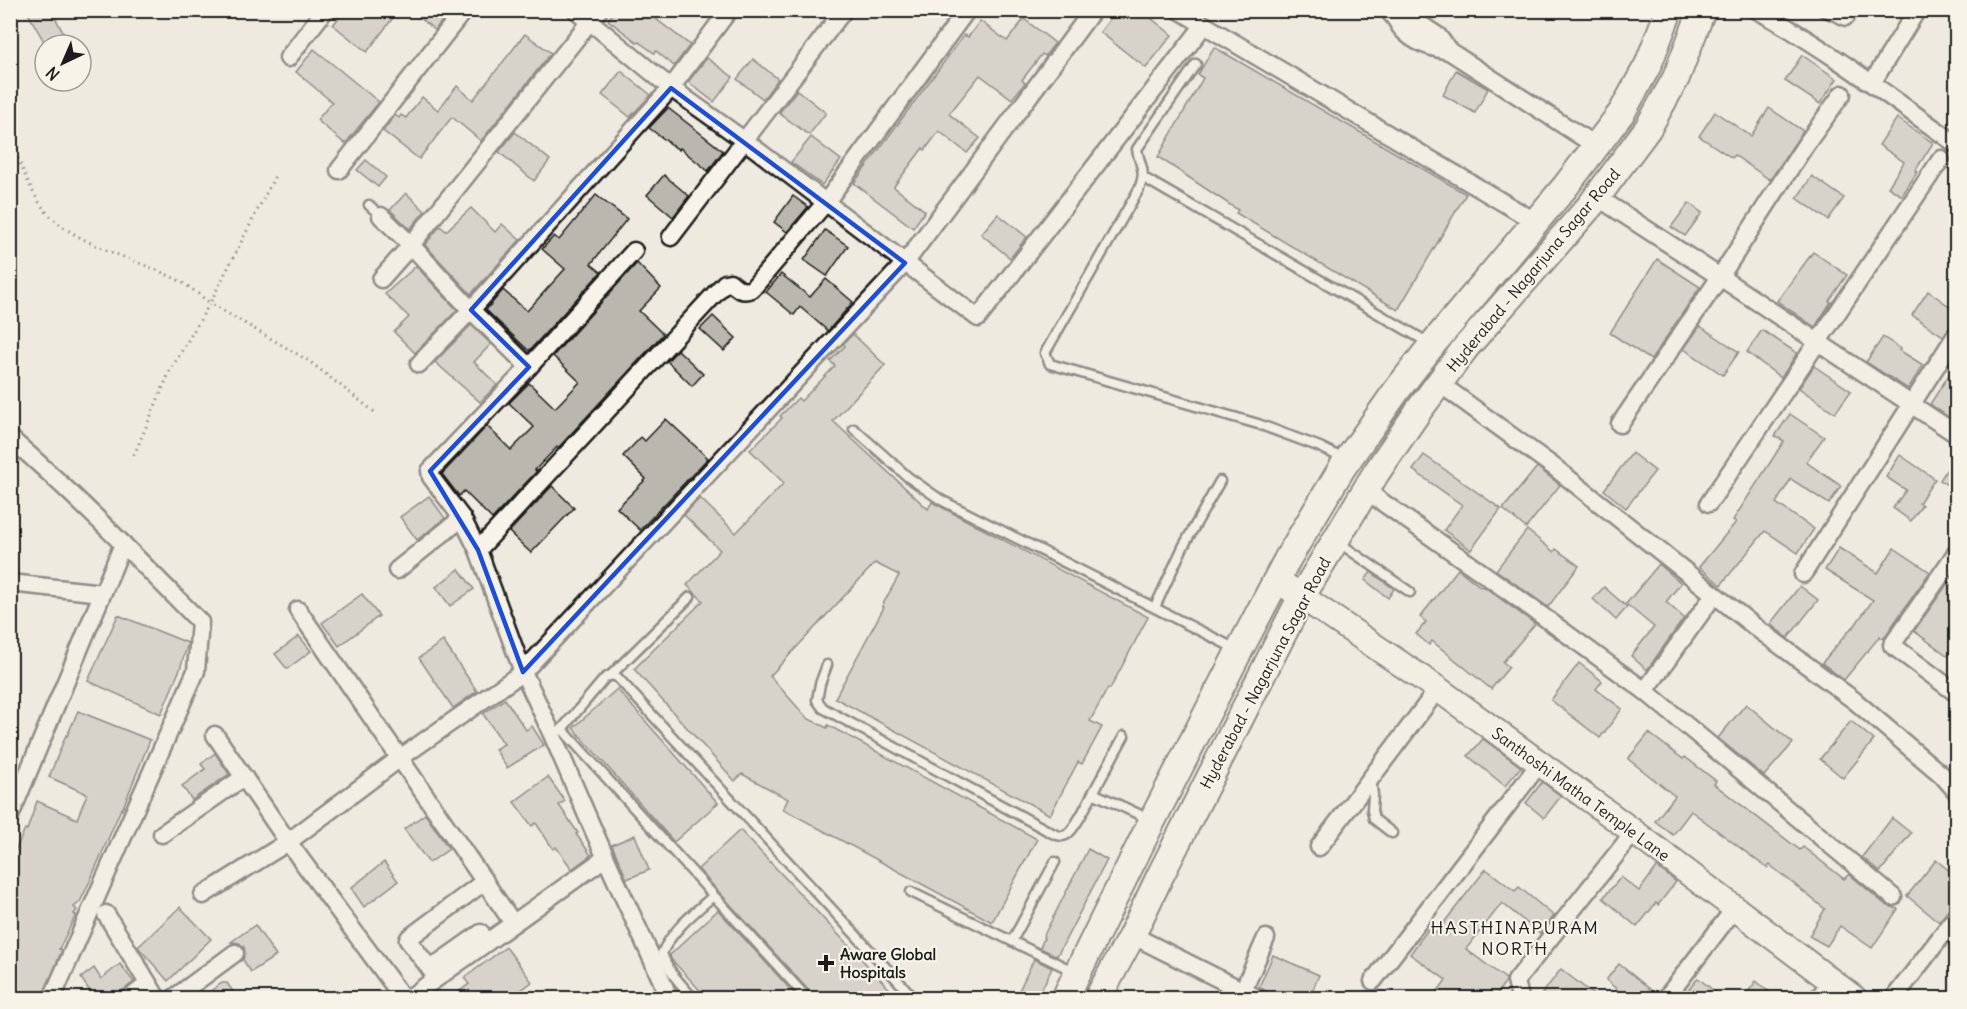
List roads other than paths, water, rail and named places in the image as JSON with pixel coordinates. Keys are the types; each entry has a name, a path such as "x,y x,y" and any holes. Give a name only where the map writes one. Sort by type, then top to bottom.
{"main road":[{"name":"Hyderabad - Nagarjuna Sagar Road","path":"1065,999 1152,821 1276,580 1347,460 1432,345 1565,187 1622,112 1648,65 1669,10"},
{"name":"Hyderabad - Nagarjuna Sagar Road","path":"1098,999 1302,596 1365,490 1466,347 1597,196 1648,128 1676,78 1702,10"}],"street":[{"path":"288,58 326,10"},
{"path":"339,170 464,10"},
{"path":"576,10 595,16 671,88 745,141 978,318 1204,25"},
{"path":"419,364 471,310 671,88 729,10"},
{"path":"671,237 844,10"},
{"path":"478,550 725,283 730,282 746,292 752,289 826,202 967,10"},
{"path":"203,895 288,842 400,758 523,672 905,264 1092,10"},
{"path":"1179,10 1536,222"},
{"path":"1757,10 1796,32 1872,82 1956,144"},
{"path":"1872,82 1917,10"},
{"path":"1392,14 1419,16 1449,51 1596,146"},
{"path":"1392,14 1401,28 1417,40 1428,47 1449,51"},
{"path":"381,279 411,246 595,16"},
{"path":"1620,424 1720,277 1804,147 1842,94"},
{"path":"1709,503 1941,159"},
{"path":"1597,196 1956,434"},
{"path":"375,211 530,367"},
{"path":"634,251 530,367 431,467 431,477 462,518 478,550 523,672 557,731 605,858 669,999"},
{"path":"1803,574 1956,335"},
{"path":"1439,383 1563,474 1714,596 1855,701 1942,776 1956,791"},
{"path":"10,438 55,478 200,621 196,671 52,999"},
{"path":"1365,490 1645,692 1893,897"},
{"path":"397,570 462,518"},
{"path":"10,816 123,544"},
{"path":"1953,564 1892,645 1956,693"},
{"name":"Santhoshi Matha Temple Lane","path":"1276,580 1438,689 1634,832 1735,908 1824,990 1854,999"},
{"path":"10,583 102,593"},
{"path":"1645,692 1714,596"},
{"path":"298,610 513,923"},
{"path":"1319,847 1438,689"},
{"path":"215,735 288,842 403,999"},
{"path":"1373,981 1540,763"},
{"path":"162,834 244,777"},
{"path":"1520,999 1516,981 1634,832"},
{"path":"434,974 513,923 605,858"},
{"path":"434,974 408,940 409,938 485,881"},
{"path":"1666,999 1735,908"},
{"path":"106,915 152,991 130,999"},
{"path":"1894,999 1956,917"},
{"path":"409,999 481,933"},
{"path":"1132,935 1247,996 1266,938"},
{"path":"174,999 235,952"}],"lane":[{"path":"1821,10 1846,21 1854,10"},
{"path":"1196,64 1137,149 1144,168 1144,178 1045,353 1050,364 1258,424 1320,447 1347,460"},
{"path":"1144,178 1432,345"},
{"path":"854,429 908,477 941,500 1239,651"},
{"path":"1155,607 1183,547 1221,481"},
{"path":"1335,540 1410,592"},
{"path":"690,597 611,675 605,678 557,731 807,999"},
{"path":"827,665 817,700 823,708 1060,836 1066,835 1072,829 1124,736"},
{"path":"611,675 616,677 914,999"},
{"path":"1371,778 1374,819 1392,833"},
{"path":"1093,793 1152,821"},
{"path":"1012,941 1055,862"},
{"path":"911,892 1077,973"},
{"path":"693,999 673,975 662,953 668,941 685,922 713,896"}],"place":[{"name":"Aware Global Hospitals","path":"826,963"}],"district":[{"name":"HASTHINAPURAM NORTH","path":"1515,937"}]}
